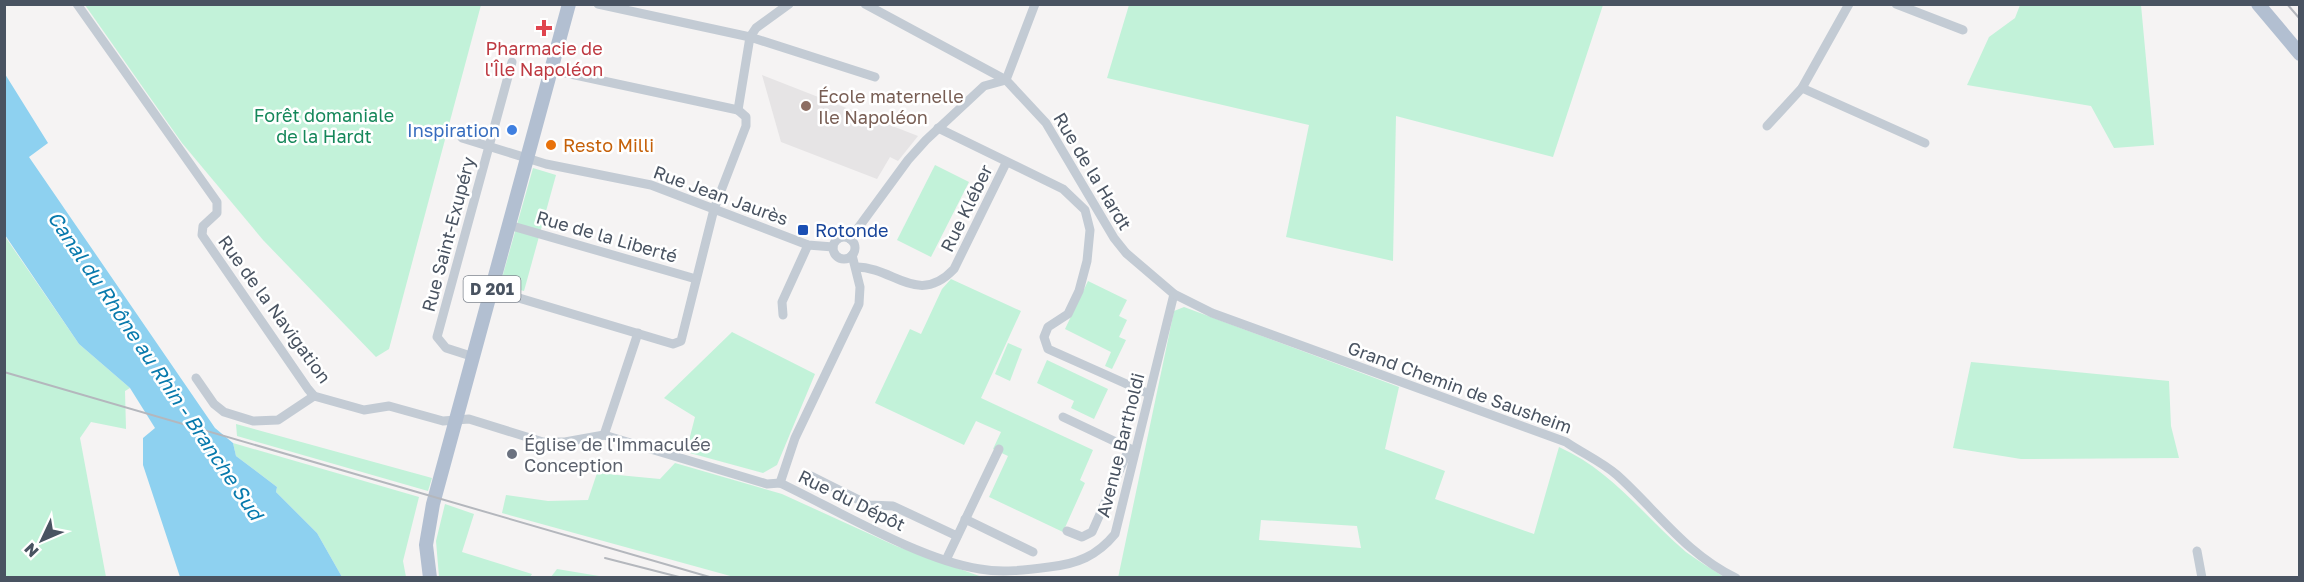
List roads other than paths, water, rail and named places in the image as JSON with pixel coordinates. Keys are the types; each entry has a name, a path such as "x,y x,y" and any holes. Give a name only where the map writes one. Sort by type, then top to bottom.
{"main road":[{"name":"D 201","path":"430,578 426,545 438,486 569,4"},
{"path":"2258,4 2300,54"}],"street":[{"name":"Rue de la Navigation","path":"77,4 217,202 217,213 203,226 202,235 314,396 364,410 389,406 443,421 469,418 543,442 565,442 604,435"},
{"path":"598,4 750,37 875,77"},
{"path":"738,110 750,37 756,28 789,4"},
{"name":"Rue de la Hardt","path":"865,4 1006,80 1046,123 1119,245 1174,294"},
{"path":"850,239 908,160 938,129 984,86 1006,80 1035,4"},
{"path":"1767,126 1802,88 1849,4"},
{"path":"1896,4 1962,30"},
{"name":"Rue Saint-Exupéry","path":"474,357 446,348 437,337 512,62"},
{"path":"984,67 984,86"},
{"path":"492,290 673,344 681,340 714,209 746,126 746,117 738,110 552,70"},
{"path":"1802,88 1925,143"},
{"path":"938,129 1063,189 1085,210 1090,224 1087,261 1079,291 1068,314 1048,327 1044,337 1045,344 1048,349 1149,394"},
{"name":"Rue Jean Jaurès","path":"462,138 527,159 651,185 808,245 833,247"},
{"name":"Rue Kléber","path":"856,267 916,286 932,284 944,278 954,268 1006,163"},
{"name":"Rue de la Liberté","path":"509,225 696,279"},
{"path":"850,239 840,238 833,247 840,258 852,255"},
{"path":"780,483 795,438 859,304 860,287 852,255 855,248 850,239"},
{"path":"783,315 782,302 808,245"},
{"name":"Avenue Bartholdi","path":"946,560 982,570 1033,570 1065,565 1088,558 1104,548 1115,534 1132,450 1149,394 1174,294"},
{"name":"Grand Chemin de Sausheim","path":"1174,294 1212,313 1566,442 1615,474 1683,542 1736,578"},
{"path":"604,435 638,333"},
{"path":"196,378 214,404 224,412 253,421 278,420 314,396"},
{"path":"1063,417 1132,450 1088,536 1082,537 1067,531"},
{"name":"Rue du Dépôt","path":"604,435 767,484 780,483 909,545 946,560"},
{"path":"946,560 999,449"},
{"path":"811,476 869,505 893,506 957,536"},
{"path":"1105,505 1120,513"},
{"path":"965,519 1033,552"},
{"path":"2197,551 2202,578"}],"water":[{"name":"Canal du Rhône au Rhin - Branche Sud","path":"5,74 48,143 29,157 215,428 233,443 236,456 277,487 276,492 317,533 342,577 180,577 143,465 143,438 155,428 130,388 79,344 5,235"}],"railway":[{"path":"2287,4 2300,19"},
{"path":"4,372 713,578"},
{"path":"605,558 683,578"}],"place":[{"name":"Pharmacie de l'Île Napoléon","path":"544,28"},
{"name":"École maternelle Ile Napoléon","path":"806,106"},
{"name":"Inspiration","path":"512,130"},
{"name":"Resto Milli","path":"551,145"},
{"name":"Rotonde","path":"803,230"},
{"name":"Église de l'Immaculée Conception","path":"512,454"}],"park label":[{"name":"Forêt domaniale de la Hardt","path":"324,125"}]}
